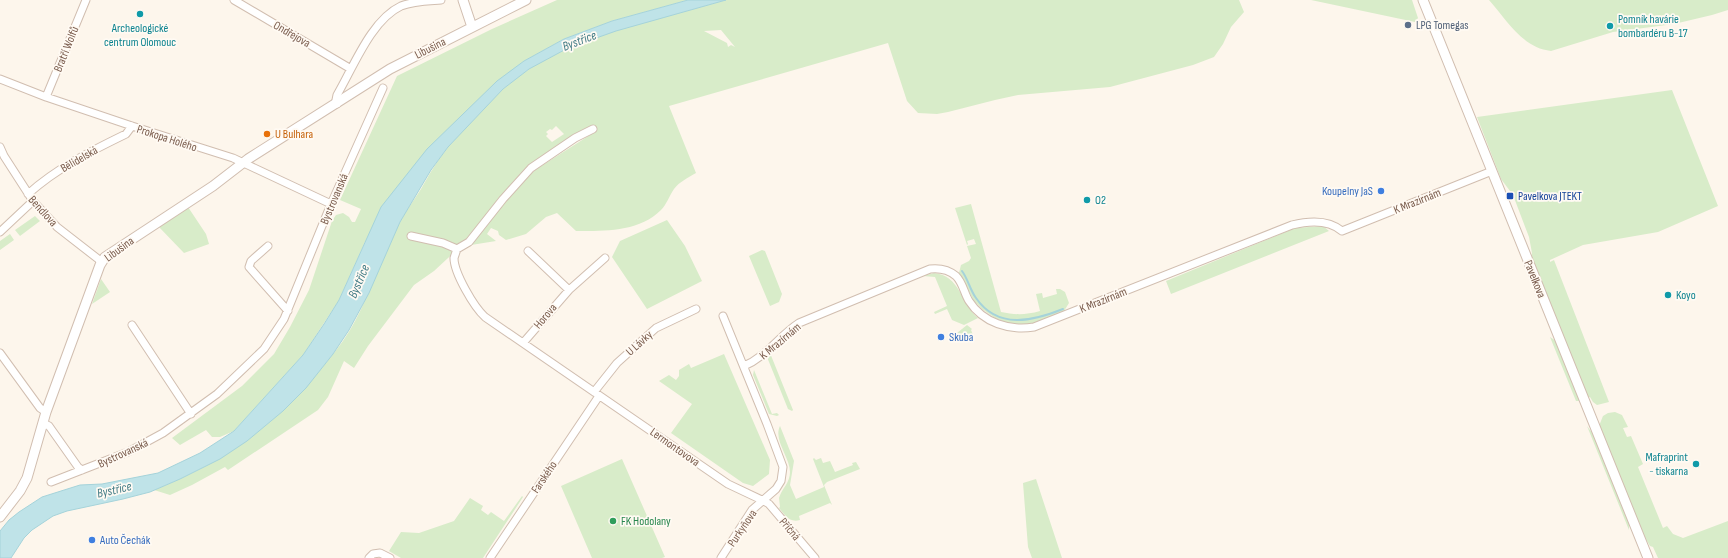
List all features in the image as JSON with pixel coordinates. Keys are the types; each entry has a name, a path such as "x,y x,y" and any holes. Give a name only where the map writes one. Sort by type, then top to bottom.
{"street":[{"name":"Bratří Wolfů","path":"46,97 86,0"},
{"name":"Ondřejova","path":"234,0 351,69"},
{"path":"337,104 336,98 366,41 392,12 411,3 441,0"},
{"path":"463,0 472,27"},
{"name":"Libušina","path":"0,517 22,488 27,478 46,412 102,262 114,250 213,186 243,163 390,69 526,0"},
{"name":"Pavelkova","path":"1423,0 1648,558"},
{"name":"Prokopa Holého","path":"0,79 46,97 233,158 331,204"},
{"name":"Bystrovanská","path":"52,482 90,468 150,441 191,414 217,394 255,358 271,339 288,311 331,204 383,88"},
{"name":"Bělidelská","path":"28,194 44,179 72,162 126,134 132,126"},
{"path":"411,236 443,243 457,249 469,242 503,199 531,168 575,138 594,129"},
{"name":"Bendlova","path":"0,147 4,156 33,202 57,226 102,262"},
{"name":"K Mrazírnám","path":"744,366 758,359 788,331 799,323 930,269 940,269 955,275 970,303 979,312 992,321 1009,327 1034,327 1292,225 1304,222 1316,222 1333,226 1342,231 1492,171"},
{"path":"0,232 33,202"},
{"path":"268,246 251,261 249,266 288,311"},
{"name":"Lermontovova","path":"457,249 454,259 456,266 474,305 485,317 728,484 764,501"},
{"path":"528,251 569,290"},
{"name":"Horova","path":"523,343 569,290 606,258"},
{"name":"U Lávky","path":"597,394 617,363 656,328 696,309"},
{"path":"723,316 781,458 783,467 781,481 771,495 764,501"},
{"path":"132,325 191,414"},
{"path":"0,353 40,408 46,412"},
{"name":"Farského","path":"490,558 597,394"},
{"path":"43,423 49,426 78,467 82,470"},
{"name":"Purkyňova","path":"722,558 752,510 764,501"},
{"name":"Příčná","path":"764,501 773,508 815,558"},
{"path":"370,557 382,553 390,558"}],"green space":[{"path":"557,0 688,0 612,21 564,39 524,61 365,242 339,300 303,355 234,431 220,437 212,437 206,430 180,445 172,438 242,386 274,354 309,290 332,221 336,215 343,213 349,217 352,222 355,222 361,209 340,200 397,76 492,29"},
{"path":"726,0 1239,0 1244,12 1231,27 1223,44 1214,57 1193,65 1110,87 1018,95 937,114 918,113 907,101 888,43 669,106 696,173 676,186 663,208 652,217 643,223 621,229 576,231 557,213 546,217 526,234 506,240 499,235 498,231 491,228 487,234 496,241 471,245 508,198 535,170 590,135 586,129 568,138 529,165 502,194 461,246 434,271 414,285 368,346 354,368 344,361 328,397 318,410 228,470 225,467 170,495 154,490 202,468 245,442 283,410 319,371 350,330 364,304 393,235 436,164 454,140 503,89 526,71 552,56 580,43 638,23","holes":["721,30 735,47 731,45 728,47 727,43 704,31","556,126 564,134 552,142 546,136 548,134 546,132 550,129 552,130"]},
{"path":"1311,0 1412,0 1418,18 1415,22"},
{"path":"1489,0 1728,0 1728,10 1674,24 1613,32 1551,51 1541,49 1523,39"},
{"path":"1672,90 1718,206 1658,232 1583,245 1550,260 1550,262 1554,260 1609,402 1597,405 1590,397 1587,398 1533,263 1534,260 1531,260 1532,253 1529,237 1513,195 1501,179 1477,117"},
{"path":"971,204 1001,312 1020,314 1040,311 1036,294 1042,293 1043,298 1057,294 1056,289 1060,289 1065,292 1069,303 1064,311 1034,324 1010,324 995,318 974,301 959,273 961,265 969,261 971,258 967,246 976,244 974,239 967,241 967,245 955,208"},
{"path":"188,207 206,234 209,244 184,253 158,226"},
{"path":"35,216 40,221 20,236 15,230"},
{"path":"667,220 685,246 702,281 647,309 612,257 620,241"},
{"path":"1323,226 1329,231 1171,294 1166,281 1295,228"},
{"path":"10,234 14,240 0,250 0,241"},
{"path":"762,250 765,251 782,294 779,302 770,306 749,256"},
{"path":"934,273 943,275 955,284 972,312 978,318 964,325 952,320 947,309 935,314 934,312 947,306 935,277 923,276"},
{"path":"101,279 110,292 92,304"},
{"path":"967,325 972,329 973,335 954,342 952,337"},
{"path":"1550,337 1556,341 1580,401 1576,401"},
{"path":"770,353 793,410 792,411 788,409 767,357"},
{"path":"724,354 770,460 769,474 753,486 743,483 671,433 692,404 659,381 669,375 676,380 679,376 679,370 689,364 691,368"},
{"path":"754,370 772,414 777,413 779,415 769,414 753,375"},
{"path":"1615,412 1622,415 1628,427 1623,428 1627,437 1631,436 1643,464 1638,467 1663,528 1667,526 1673,534 1683,538 1728,521 1728,558 1658,558 1653,547 1650,546 1641,531 1599,426 1603,416 1608,413"},
{"path":"780,426 794,461 790,485 796,499 824,487 813,459 814,458 816,460 821,458 823,463 830,461 835,472 853,465 852,463 856,462 860,469 827,482 824,485 832,505 830,503 799,516 800,520 796,521 785,516 779,508 779,498 790,476 789,466 780,443 778,431"},
{"path":"1587,426 1593,434 1629,524 1629,530"},
{"name":"FK Hodolany","path":"622,459 665,557 592,558 561,486"},
{"path":"1036,479 1062,558 1032,558 1028,547 1023,483"},
{"path":"522,496 523,497 483,558 401,558 389,551 401,532 419,533 454,521 470,498 483,506 481,510 488,515 491,512 504,521"}],"water":[{"name":"Bystřice","path":"688,0 726,0 616,31 568,48 529,69 503,89 448,147 431,170 400,222 369,293 349,330 333,354 306,388 283,411 247,441 220,459 150,492 67,511 53,516 32,530 24,538 11,558 0,558 0,531 9,520 42,497 80,485 102,484 158,473 200,453 234,431 303,355 324,324 339,300 381,207 427,149 497,81 524,61 564,39 612,21"}],"waterway":[{"path":"962,271 976,298 985,308 995,315 1005,319 1016,320 1040,317 1063,309"}],"place":[{"name":"Archeologické centrum Olomouc","path":"140,14"},
{"name":"LPG Tomegas","path":"1408,25"},
{"name":"Pomník havárie bombardéru B-17","path":"1610,26"},
{"name":"U Bulhara","path":"267,134"},
{"name":"Koupelny JaS","path":"1381,191"},
{"name":"Pavelkova JTEKT","path":"1510,196"},
{"name":"O2","path":"1087,200"},
{"name":"Koyo","path":"1668,295"},
{"name":"Skuba","path":"941,337"},
{"name":"Mafraprint - tiskarna","path":"1696,464"},
{"name":"FK Hodolany","path":"613,521"},
{"name":"Auto Čechák","path":"92,540"}]}
